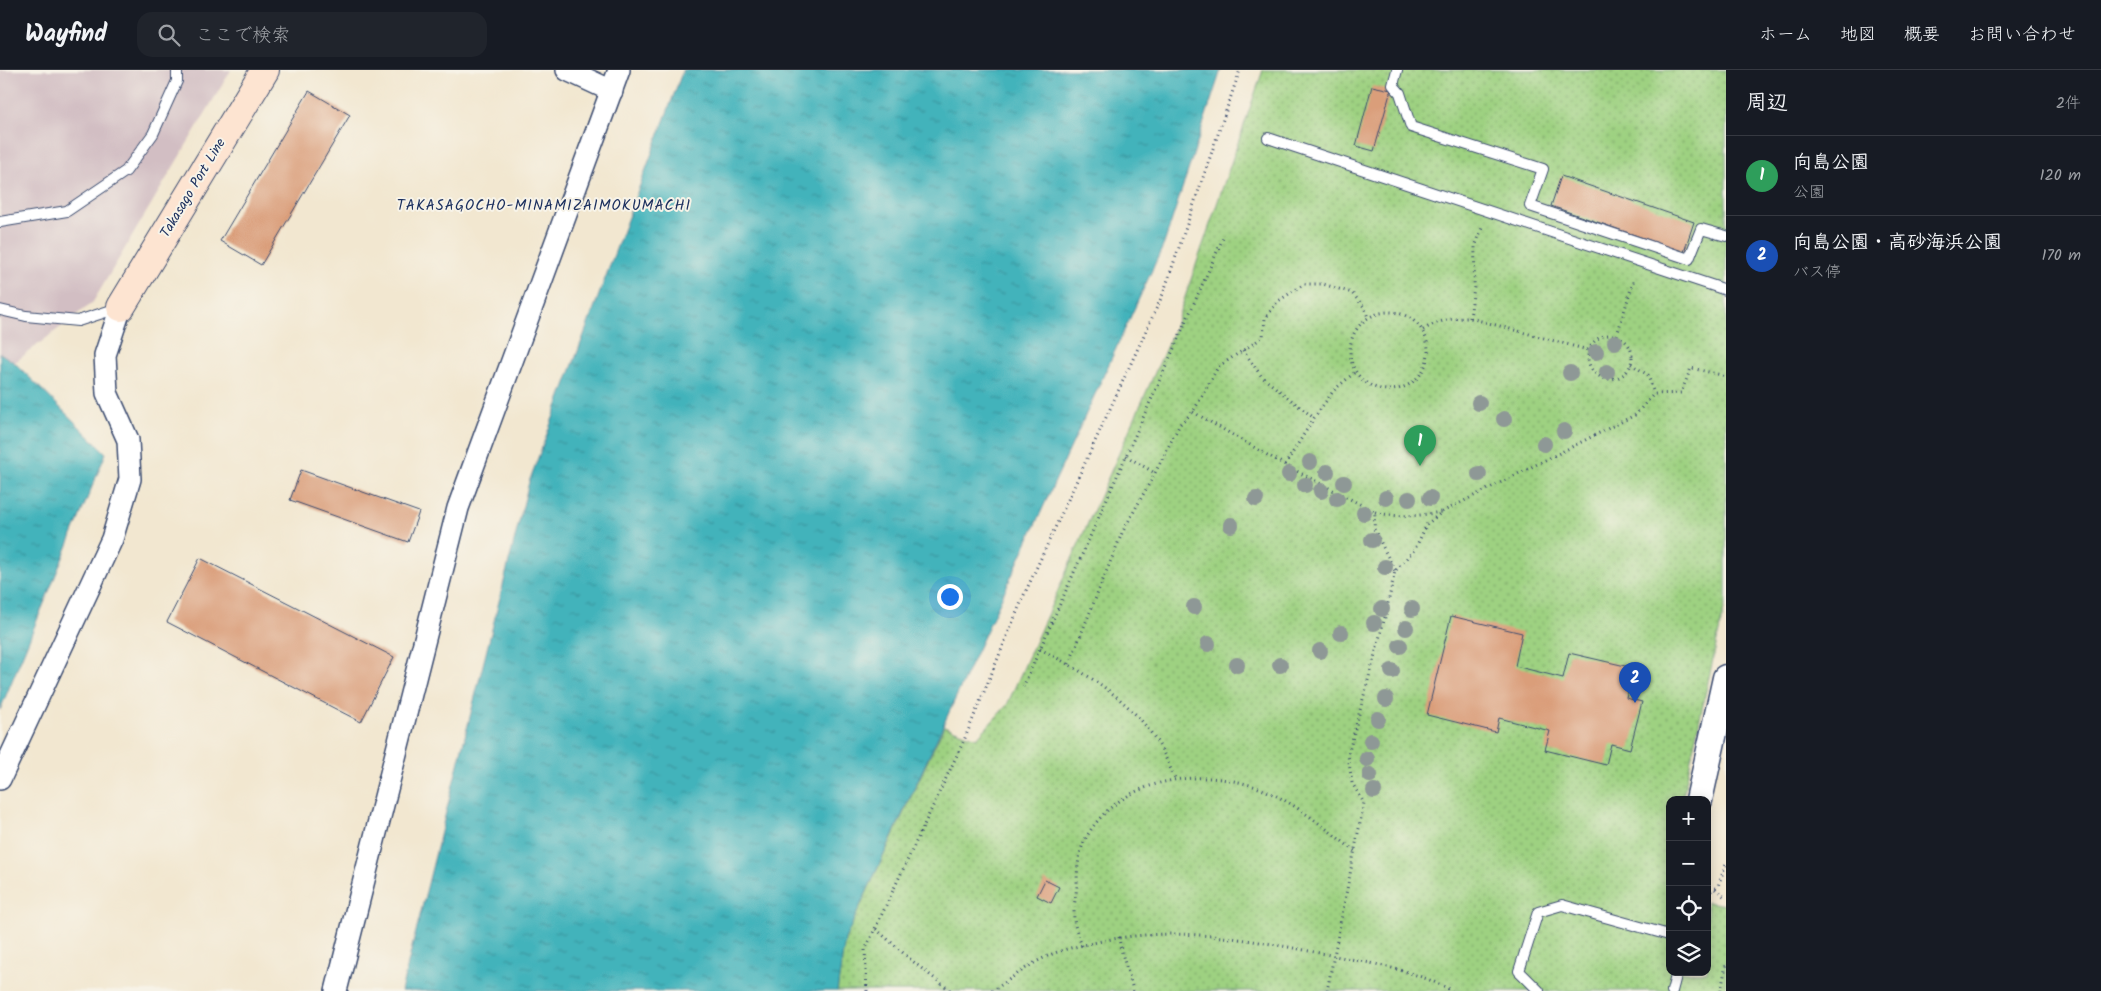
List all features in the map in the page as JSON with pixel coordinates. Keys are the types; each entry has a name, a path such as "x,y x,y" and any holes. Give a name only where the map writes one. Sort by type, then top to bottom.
{"main road":[{"name":"Takasago Port Line","path":"121,306 265,70"}],"street":[{"path":"567,70 612,91"},
{"path":"336,991 458,508 619,70"},
{"path":"0,779 112,539 130,479 128,440 107,393 105,355 121,306"},
{"path":"1700,796 1726,678"}],"lane":[{"path":"0,222 67,211 126,171 154,134 177,81 177,70"},
{"path":"1398,70 1393,85 1400,94 1411,127 1543,169 1530,206 1689,259 1701,230 1726,236"},
{"path":"1268,138 1726,290"},
{"path":"0,310 26,316 78,321 121,306"},
{"path":"1539,991 1519,971 1538,912 1562,905 1666,933"},
{"path":"1672,991 1676,976"}],"path":[{"path":"867,991 865,950 965,738 1024,595 1163,294 1240,70"},
{"path":"1470,318 1474,287 1475,247 1488,211"},
{"path":"1023,687 1224,236"},
{"path":"1617,335 1640,261"},
{"path":"1069,664 1122,533 1180,424 1193,412 1218,367 1263,337 1265,319 1277,302 1304,284 1324,284 1352,293 1364,306 1368,317"},
{"path":"1392,311 1404,314 1415,321 1423,330 1428,342 1427,360 1420,376 1410,385 1386,391 1374,388 1363,381 1355,372 1350,361 1351,342 1359,326 1368,317 1380,312 1392,311"},
{"path":"1423,330 1434,323 1452,318 1470,318 1588,350"},
{"path":"1608,334 1617,335 1630,346 1631,364 1627,371 1620,376 1611,379 1602,378 1589,367 1588,350 1593,342 1600,337 1608,334"},
{"path":"1243,350 1262,376 1314,418"},
{"path":"1631,364 1648,375 1654,394"},
{"path":"1327,991 1364,803 1352,783 1348,755 1385,617 1395,571 1414,549 1427,524 1442,512 1635,415 1654,394 1681,393 1691,368 1726,376"},
{"path":"1286,465 1314,418 1334,390 1355,372"},
{"path":"1193,412 1286,465 1375,512 1392,516 1414,517 1442,512"},
{"path":"1126,456 1155,473"},
{"path":"1375,512 1374,529 1395,571"},
{"path":"1040,649 1069,664 1114,694 1156,740 1175,778"},
{"path":"1082,946 1073,914 1077,872 1085,839 1109,810 1129,795 1150,785 1175,778 1232,781 1254,786 1286,801 1300,810 1355,851"},
{"path":"1711,892 1718,886 1726,864"},
{"path":"1716,889 1726,898"},
{"path":"876,929 951,991"},
{"path":"992,991 1050,955 1119,937 1184,933 1226,936 1335,956 1414,974 1452,991"},
{"path":"1119,937 1121,953 1129,969 1133,991"},
{"path":"1721,991 1726,965"}],"shaded area":[{"path":"0,70 231,70 93,302 14,363 0,353"}],"green space":[{"path":"1263,70 1726,70 1726,600 1683,796 1666,796 1666,976 1711,976 1711,903 1726,905 1726,991 837,991 845,939 944,726 977,738 1007,705 1173,332"}],"water":[{"path":"683,70 1221,70 1164,244 845,939 837,991 401,991 529,482"},
{"path":"0,353 15,363 106,453 0,710"}],"building":[{"path":"1372,86 1391,90 1374,151 1356,146"},
{"path":"309,91 350,115 261,265 220,241"},
{"path":"1561,176 1694,222 1684,252 1551,206"},
{"path":"301,470 419,512 408,542 290,500"},
{"path":"200,558 394,657 361,722 167,622"},
{"path":"1451,616 1522,633 1515,666 1563,678 1569,653 1634,668 1626,698 1642,702 1630,749 1611,744 1606,765 1545,750 1550,731 1499,718 1496,732 1427,715"},
{"path":"1045,880 1059,887 1051,903 1037,896"}],"place":[{"name":"向島公園","path":"1420,466"},
{"name":"向島公園・高砂海浜公園","path":"1635,703"}],"district":[{"name":"TAKASAGOCHO-MINAMIZAIMOKUMACHI","path":"544,206"}]}
